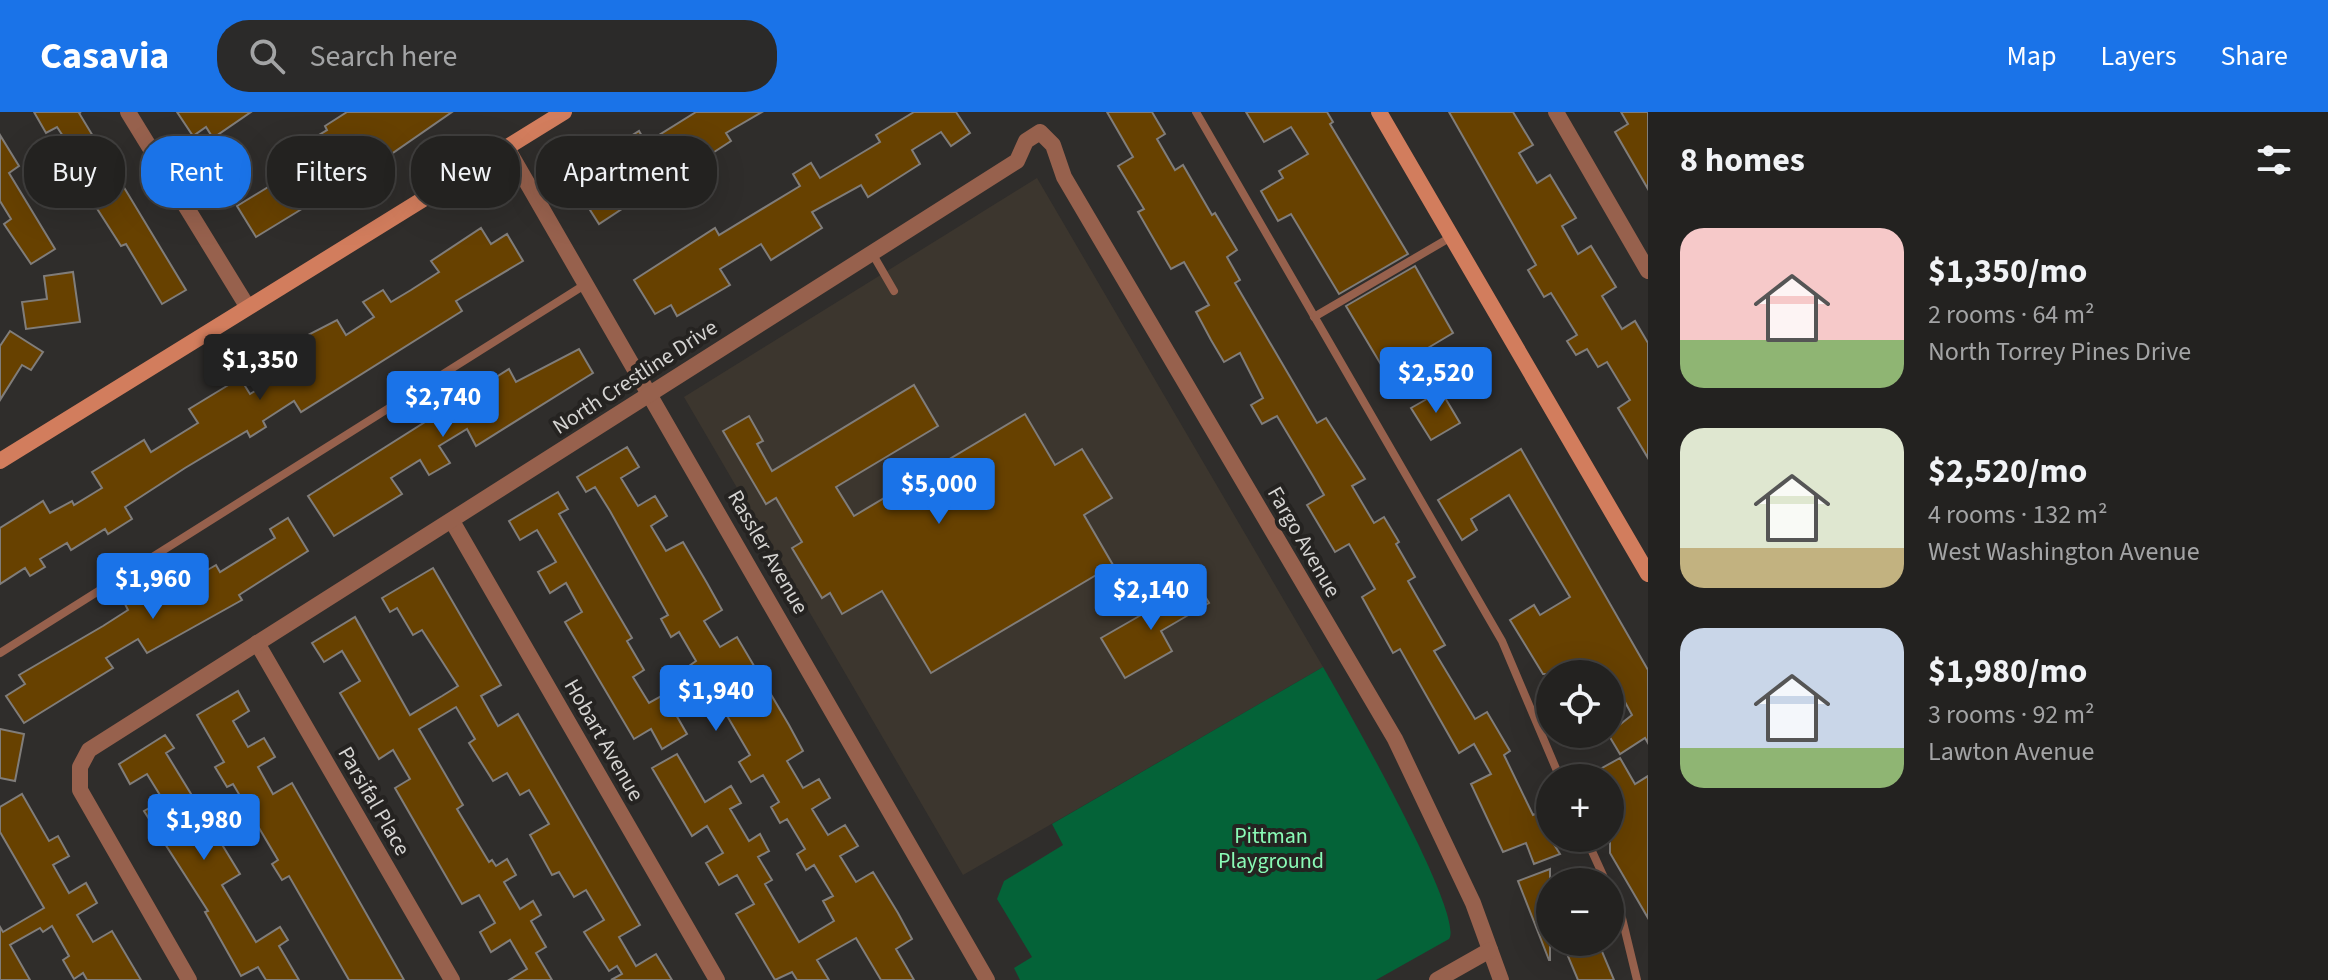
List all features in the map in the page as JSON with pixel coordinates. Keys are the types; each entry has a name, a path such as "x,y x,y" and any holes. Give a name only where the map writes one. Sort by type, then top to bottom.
{"main road":[{"path":"520,140 564,112"},
{"path":"1379,112 1648,574"},
{"path":"0,461 411,206"}],"street":[{"path":"128,112 247,306"},
{"path":"1556,112 1648,271"},
{"name":"North Crestline Drive","path":"189,980 80,790 80,767 89,750 1017,161 1032,134 1040,132 1048,137"},
{"name":"Fargo Avenue","path":"1048,137 1058,153 1064,177 1395,739 1473,903 1501,980"},
{"name":"Rassler Avenue","path":"520,170 987,980"},
{"name":"Hobart Avenue","path":"452,521 717,980"},
{"name":"Parsifal Place","path":"257,643 452,980"},
{"path":"1437,980 1490,950"}],"lane":[{"path":"1196,112 1502,641 1554,764"},
{"path":"1314,317 1451,237"},
{"path":"871,252 894,291"},
{"path":"0,653 587,283"},
{"path":"1624,926 1637,980"}],"shaded area":[{"path":"1037,178 1323,667 963,875 684,397"}],"green space":[{"name":"Pittman Playground","path":"1323,667 1422,852 1449,922 1449,939 1376,980 1020,980 1014,968 1032,957 997,899 1004,881 1063,845 1052,824"}],"building":[{"path":"34,112 81,112 93,136 63,136 57,127 46,133"},
{"path":"177,112 251,112 216,136 212,136 206,127 193,136"},
{"path":"347,112 452,112 417,136 411,136 411,140 395,151 395,136 317,136 327,130 325,126"},
{"path":"696,112 762,112 726,133 731,141 717,150 717,136 657,136"},
{"path":"914,112 956,112 970,133 951,146 941,132 912,150 920,164 868,197 861,185 812,212 822,228 771,260 761,244 720,269 730,285 677,316 671,305 655,314 634,280 715,228 719,235 800,186 793,174 811,163 820,178 880,142 876,135"},
{"path":"1107,112 1152,112 1165,134 1157,139 1175,170 1183,165 1212,215 1215,213 1237,250 1227,257 1240,280 1235,283 1317,423 1326,418 1365,479 1352,486 1374,523 1384,517 1399,542 1396,544 1415,577 1408,581 1445,645 1434,651 1475,719 1487,712 1510,751 1504,755 1533,815 1536,814 1536,852 1560,854 1534,864 1526,843 1503,852 1471,784 1491,774 1474,744 1459,753 1400,649 1393,653 1362,597 1375,589 1349,544 1335,552 1307,505 1324,495 1277,416 1262,424 1251,405 1263,398 1240,353 1224,362 1211,340 1196,312 1209,305 1184,262 1171,269 1138,212 1144,209 1118,166 1133,157"},
{"path":"1246,112 1327,112 1333,122 1330,124 1408,254 1339,294 1291,214 1278,221 1261,191 1283,178 1279,171 1308,154 1291,127 1264,142"},
{"path":"1449,112 1513,112 1533,145 1519,153 1537,183 1550,175 1576,218 1562,226 1578,254 1591,246 1616,287 1602,296 1622,329 1635,321 1648,343 1648,458 1618,408 1630,400 1607,362 1598,367 1587,349 1576,355 1567,341 1577,335 1551,293 1544,297 1528,270 1536,265"},
{"path":"1621,112 1648,112 1648,189 1615,132 1628,124"},
{"path":"0,135 19,166 9,173 24,198 24,208 30,208 55,249 31,264 4,224 11,219 0,201"},
{"path":"267,188 267,208 303,208 256,237 238,208 251,208 251,197"},
{"path":"125,189 186,290 162,304 126,244 121,246 97,208 125,208"},
{"path":"589,208 623,208 599,224"},
{"path":"481,228 491,244 507,234 523,261 456,301 462,311 301,412 294,401 263,421 266,427 250,437 247,431 185,468 125,507 132,519 108,534 105,529 71,550 67,543 40,559 45,567 30,576 25,568 0,584 0,528 43,501 50,513 72,501 74,505 102,488 92,472 144,440 151,452 198,423 189,409 240,378 250,394 278,377 274,371 287,363 280,353 304,337 337,320 346,335 374,317 363,302 383,290 391,302 411,290 439,272 431,261"},
{"path":"1415,266 1453,333 1386,373 1346,306"},
{"path":"73,272 80,322 26,329 22,302 47,299 44,276"},
{"path":"10,331 43,352 31,370 22,365 0,400 0,346"},
{"path":"579,349 593,373 476,446 467,429 439,446 450,463 429,475 420,460 391,478 402,494 334,536 308,496 509,369 516,382"},
{"path":"914,385 938,426 836,487 854,516 1025,414 1055,465 1082,449 1112,498 1084,515 1113,565 931,673 882,591 842,614 830,593 822,598 792,548 802,542 776,498 766,504 723,431 749,416 763,441 757,444 772,471"},
{"path":"1441,391 1460,423 1431,440 1411,408"},
{"path":"627,447 639,467 621,478 638,506 655,496 667,516 651,526 666,551 683,542 707,583 722,610 704,621 720,647 737,637 789,725 803,751 787,761 803,788 819,779 830,798 812,809 828,835 845,825 858,846 840,856 856,882 873,872 898,913 912,939 896,949 914,980 881,980 856,938 817,960 829,980 797,980 792,972 775,980 736,914 754,904 737,875 719,885 706,863 723,853 707,826 692,836 652,768 677,754 705,802 731,786 741,803 730,809 749,841 760,834 769,851 758,857 772,880 765,884 799,942 834,921 823,901 833,896 814,865 806,870 797,854 805,849 787,819 780,823 771,807 779,802 763,775 751,782 739,762 750,755 719,702 712,705 706,695 675,713 687,734 662,749 651,729 634,739 565,622 582,612 566,583 550,593 538,572 556,562 537,530 520,540 509,521 558,492 568,509 559,514 632,638 627,641 644,670 633,677 649,703 696,677 689,666 696,661 679,632 671,637 661,619 668,615 610,511 595,487 586,492 577,477"},
{"path":"1521,449 1648,670 1648,743 1645,738 1620,754 1616,748 1624,748 1624,721 1632,715 1624,700 1624,660 1536,660 1536,663 1510,620 1534,605 1540,615 1570,597 1509,495 1471,519 1477,530 1462,540 1438,500"},
{"path":"288,518 308,551 239,595 242,600 147,653 138,639 106,658 113,668 24,723 6,696 25,684 19,675 128,610 124,602 184,567 192,579 216,565 220,572 275,538 270,529"},
{"path":"433,568 501,685 481,696 498,726 518,714 640,925 619,937 636,966 656,954 672,980 611,980 622,974 617,966 609,971 584,932 604,920 586,890 574,897 559,872 552,875 530,835 549,824 529,790 520,795 507,773 493,781 469,743 475,739 456,707 419,729 463,805 457,809 489,862 492,860 496,866 507,859 516,875 504,882 520,909 533,901 541,915 531,921 546,947 536,953 552,980 509,980 527,969 510,940 491,952 480,932 495,923 479,895 462,904 395,788 410,779 393,750 379,759 340,693 360,681 342,651 324,662 312,643 355,617 410,715 442,696 458,686 422,630 413,635 397,608 390,612 382,598"},
{"path":"1197,583 1209,603 1161,631 1172,651 1125,678 1101,638"},
{"path":"238,691 249,711 233,721 248,747 264,738 275,757 258,767 273,794 292,783 404,980 349,980 289,876 282,880 272,864 278,860 233,784 227,787 215,767 224,762 197,715"},
{"path":"0,729 24,734 15,781 0,778"},
{"path":"165,735 174,748 166,753 240,874 222,885 256,942 280,927 288,940 279,946 299,980 266,980 258,967 241,976 205,912 208,911 144,811 163,800 147,774 130,784 119,764"},
{"path":"1620,758 1623,764 1609,764"},
{"path":"1624,765 1635,784 1648,776 1648,918 1624,877 1624,868 1619,868 1610,853 1624,852"},
{"path":"22,794 49,841 58,836 69,856 53,865 69,893 86,883 97,903 77,915 93,942 112,931 141,980 87,980 83,973 74,979 63,960 69,956 52,926 43,932 40,928 10,945 30,980 0,980 0,927 3,932 44,908 0,832 0,807"},
{"path":"1536,874 1536,927 1518,881"},
{"path":"1568,956 1604,956 1614,980 1578,980"}]}
